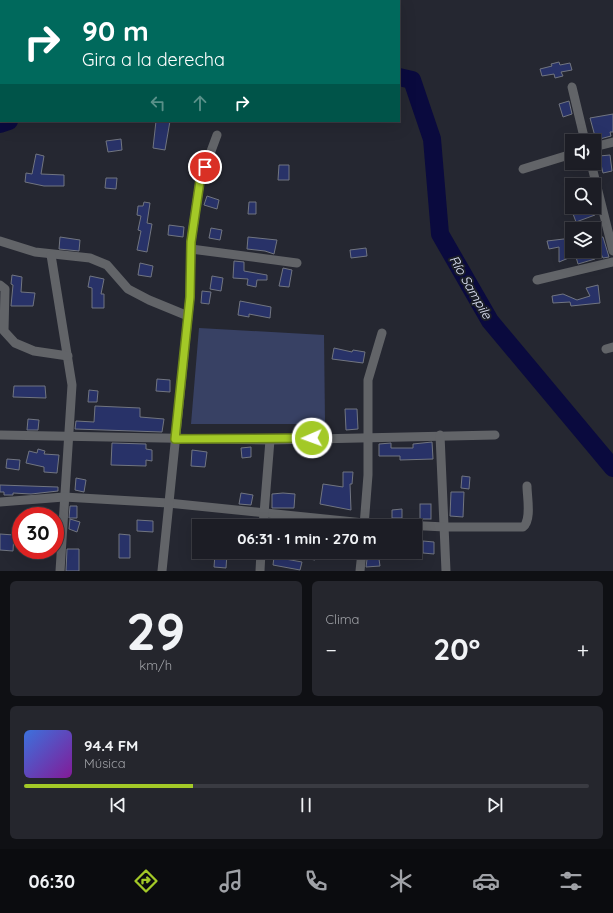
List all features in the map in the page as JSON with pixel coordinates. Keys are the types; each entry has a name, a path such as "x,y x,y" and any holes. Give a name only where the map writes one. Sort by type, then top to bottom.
{"street":[{"path":"572,87 584,134"},
{"path":"162,571 188,316 191,249 200,181 217,135"},
{"path":"601,145 613,142"},
{"path":"523,169 565,156"},
{"path":"593,170 613,251"},
{"path":"0,241 51,255 90,258 107,265 128,289 149,300 188,316"},
{"path":"191,249 297,263"},
{"path":"51,255 72,385 60,571"},
{"path":"537,280 613,262"},
{"path":"0,285 4,289 4,331 15,344 34,351 68,356"},
{"path":"364,519 368,436 368,380 382,333"},
{"path":"0,435 270,440 368,436 495,435"},
{"path":"440,435 446,571"},
{"path":"264,519 270,440"},
{"path":"422,526 523,527 526,525 528,519 527,486"},
{"path":"0,502 64,497 168,503 319,519"},
{"path":"260,571 261,559"},
{"path":"360,571 361,559"}],"shaded area":[{"path":"199,328 324,335 325,424 191,424"}],"building":[{"path":"559,62 560,65 570,63 572,70 561,72 563,76 555,78 554,74 542,76 540,69 552,66 551,64"},
{"path":"569,101 572,114 563,117 559,104"},
{"path":"613,114 613,132 610,132 611,136 601,139 601,134 594,134 590,118"},
{"path":"156,122 170,122 165,150 153,148"},
{"path":"121,139 122,150 108,152 106,141"},
{"path":"36,154 44,156 41,174 64,175 64,186 44,186 25,182 26,173 32,174"},
{"path":"610,155 612,171 603,173 601,156"},
{"path":"279,165 289,165 289,180 278,180"},
{"path":"106,178 117,178 116,189 105,188"},
{"path":"207,196 219,200 217,209 204,205"},
{"path":"144,202 150,203 147,223 152,224 147,252 137,250 141,231 138,230 141,216 137,215 138,206 143,206"},
{"path":"249,202 256,202 256,214 248,214"},
{"path":"573,214 595,214 595,215 576,222"},
{"path":"169,225 184,227 183,237 168,235"},
{"path":"211,228 222,230 220,240 209,238"},
{"path":"60,237 80,240 79,251 59,249"},
{"path":"248,237 277,240 274,254 265,251 247,249"},
{"path":"601,237 603,237 609,257 603,258 601,254"},
{"path":"565,239 565,258 569,258 559,262 559,247 549,249 547,241"},
{"path":"366,248 367,256 351,258 350,250"},
{"path":"576,258 595,258 595,259 578,264"},
{"path":"234,261 244,262 244,271 267,275 267,280 257,280 256,287 247,285 248,279 233,278"},
{"path":"140,263 153,266 151,277 138,275"},
{"path":"283,268 292,270 289,287 279,286"},
{"path":"12,275 22,277 21,292 35,293 33,306 11,306 13,285 11,284"},
{"path":"90,276 104,279 101,294 104,294 104,308 92,308 92,288 88,287"},
{"path":"212,276 223,278 221,291 210,289"},
{"path":"598,285 600,303 571,306 570,302 553,303 552,296 563,294 577,300 590,296 586,288"},
{"path":"202,291 211,292 209,304 201,303"},
{"path":"240,301 271,307 270,318 249,314 249,317 238,315"},
{"path":"334,348 352,352 353,350 365,352 363,363 332,359"},
{"path":"157,379 170,380 170,392 156,391"},
{"path":"14,386 45,386 46,398 13,397"},
{"path":"89,390 98,391 97,402 88,402"},
{"path":"95,406 140,408 140,417 164,419 162,432 75,429 76,421 94,422"},
{"path":"345,409 357,409 358,429 346,430"},
{"path":"28,419 39,420 38,430 27,430"},
{"path":"432,442 433,459 400,460 400,456 379,456 379,444 391,443 391,448 413,448 413,444"},
{"path":"112,443 146,444 146,449 152,450 152,461 146,460 146,466 111,465"},
{"path":"251,447 251,457 242,458 241,448"},
{"path":"38,449 45,451 44,454 59,455 57,473 44,472 44,467 26,463 29,451 37,453"},
{"path":"192,450 207,452 205,467 191,466"},
{"path":"7,459 20,460 19,470 6,468"},
{"path":"343,472 353,472 352,484 350,484 351,510 320,504 323,484 343,487"},
{"path":"462,476 470,477 469,489 461,488"},
{"path":"76,478 86,480 84,492 75,490"},
{"path":"0,485 58,487 58,491 31,494 13,493 13,495 4,495 4,492 0,492"},
{"path":"451,492 464,492 463,517 450,516"},
{"path":"241,493 253,495 251,505 239,504"},
{"path":"272,494 295,494 294,508 272,508"},
{"path":"420,504 431,504 431,519 420,519"},
{"path":"70,506 77,506 77,518 69,518"},
{"path":"402,509 402,518 392,518 392,510"},
{"path":"70,519 80,522 77,532 69,529"},
{"path":"137,520 153,521 153,532 137,531"},
{"path":"0,534 12,535 12,551 0,550"},
{"path":"119,534 130,535 130,558 119,558"},
{"path":"423,541 434,542 434,554 423,553"},
{"path":"67,549 79,549 79,571 66,571"},
{"path":"215,559 227,559 226,568 214,567"},
{"path":"274,559 285,559 302,562 300,570 273,565"},
{"path":"367,559 379,559 380,566 366,567"}],"waterway":[{"name":"Río Sampile","path":"400,77 412,80 432,139 440,234 490,321 613,468"},
{"name":"Río Sampile","path":"0,124 6,122"}],"route":[{"path":"205,167 200,181 191,242 190,297 175,439 270,440 312,438"}]}
